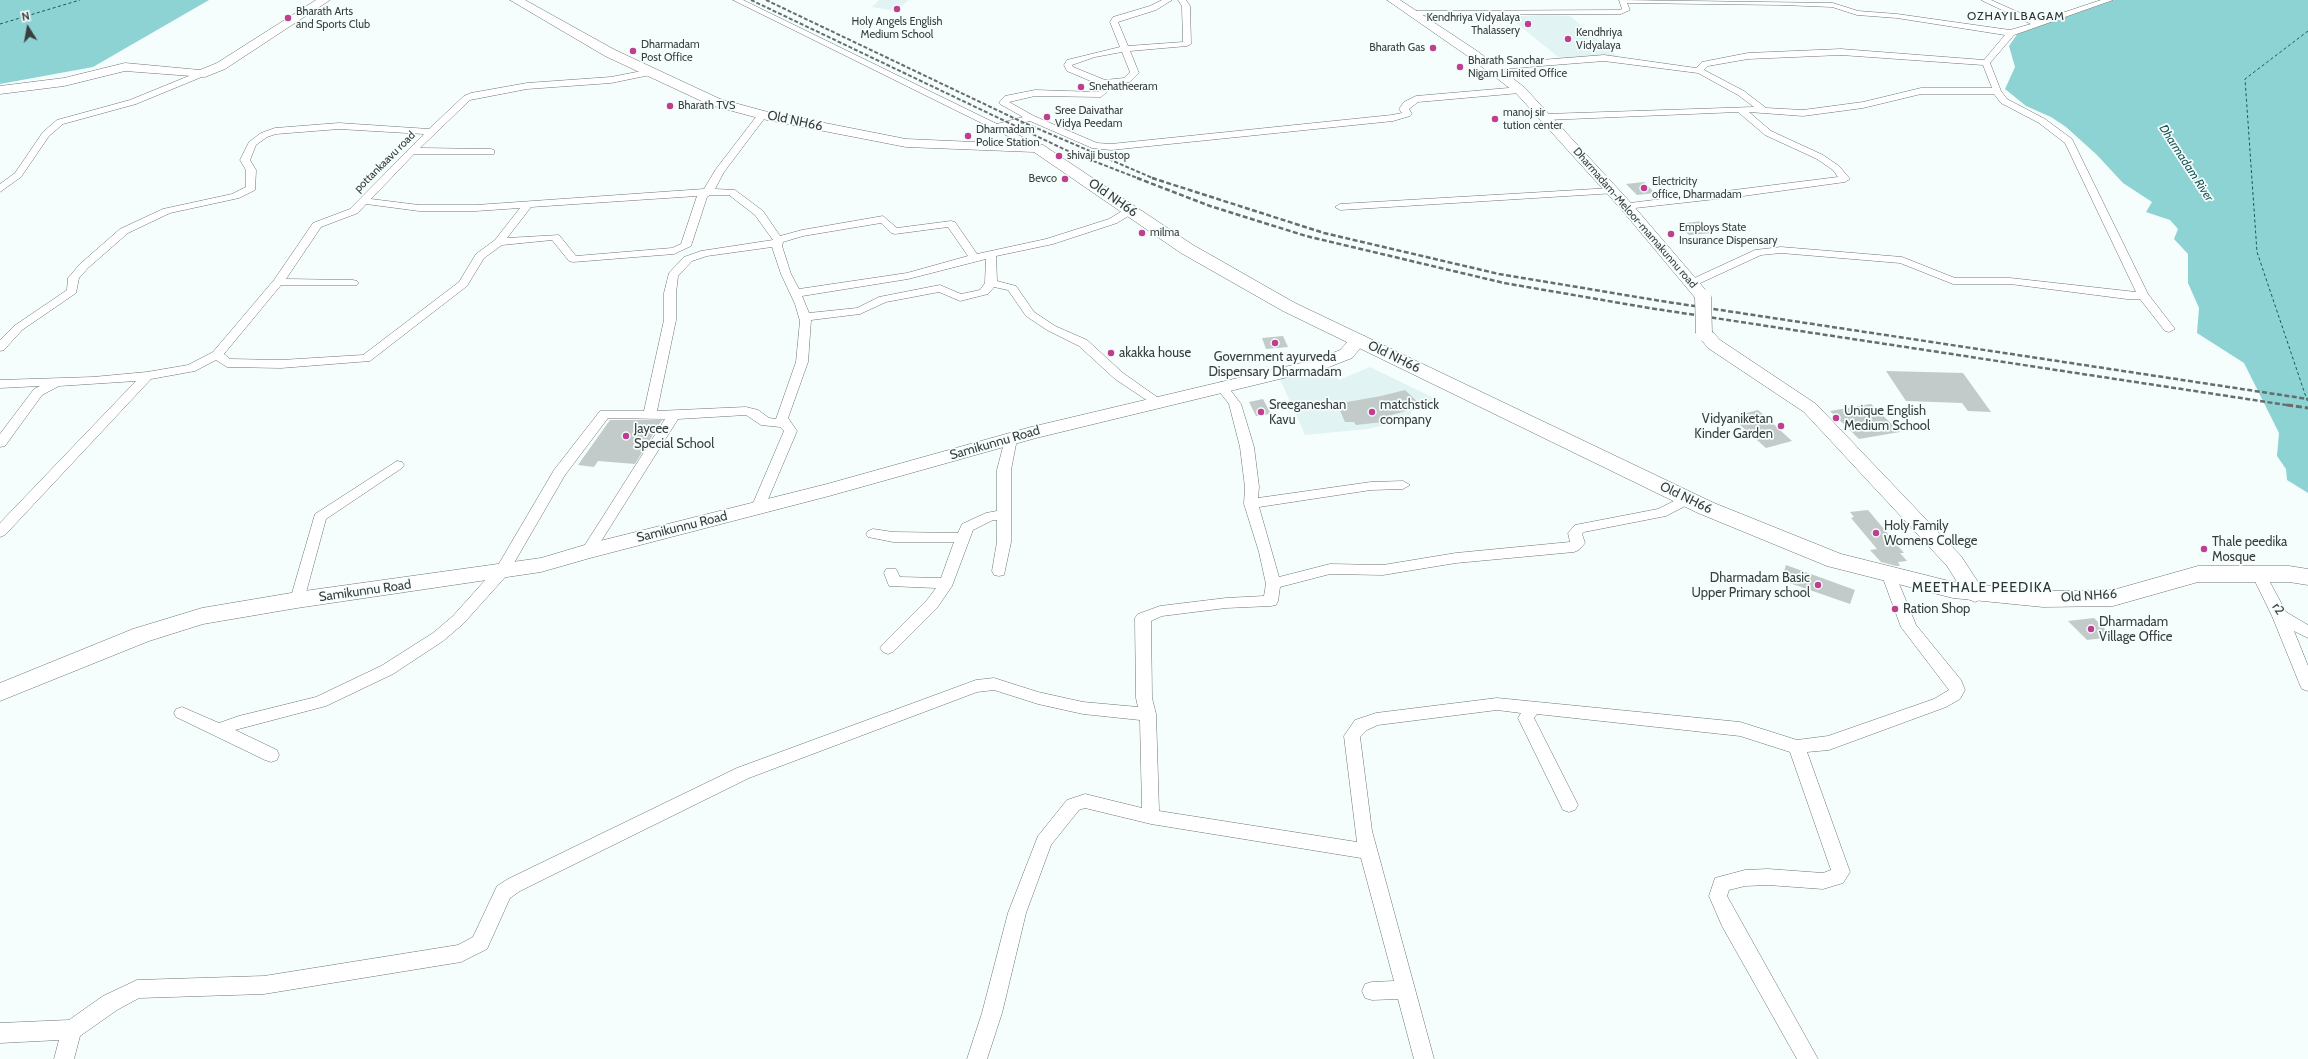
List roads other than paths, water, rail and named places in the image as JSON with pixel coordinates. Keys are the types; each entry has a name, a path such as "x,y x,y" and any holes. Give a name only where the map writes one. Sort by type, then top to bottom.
{"main road":[{"path":"0,90 64,82 125,67 201,74 221,66 324,0"},
{"name":"Old NH66","path":"516,0 610,53 715,102 762,115 906,143 1038,148 1187,249 1289,307 1688,499 1836,560 1975,594 2043,599 2112,598 2198,574 2298,576"},
{"name":"Dharmadam-Meloor-mamakunnu road","path":"1393,0 1490,66 1520,90 1626,206 1703,297 1704,333 1714,344 1810,408 1954,561 1975,594"},
{"name":"Samikunnu Road","path":"0,692 141,635 202,616 297,600 541,566 588,551 829,490 1011,439 1221,386 1323,363 1346,354 1359,340"}],"street":[{"path":"737,0 1038,148"},
{"path":"1168,0 1153,8 1116,19 1114,22 1114,26 1124,49 1135,73 1134,76 1127,80 1104,83 1070,69 1068,65 1070,62 1092,55 1124,49 1187,44 1188,25 1186,6 1182,0"},
{"path":"1985,0 2038,24"},
{"path":"1413,13 1621,12 1626,10 1622,3 1624,1 1782,3 1838,6 1857,13 1897,16 2011,33 2109,0"},
{"path":"1986,62 2011,33"},
{"path":"1700,71 1700,68 1705,64 1748,56 1841,52 1986,62"},
{"path":"1490,66 1604,58 1700,71 1740,93 1764,110"},
{"path":"1986,62 1997,91 2004,102 2042,121 2069,141 2143,295 2169,328"},
{"name":"pottankaavu road","path":"0,384 58,383 147,376 191,368 217,355 278,282 317,225 354,212 412,151 462,102 474,95 527,86 612,80 652,72"},
{"path":"0,189 18,175 46,134 60,122 133,102 201,74"},
{"path":"1104,83 1106,89 1098,94 1035,93 1008,98 1003,102 1031,118 1095,146 1111,147 1393,118 1407,114 1404,109 1407,104 1416,99 1520,90"},
{"path":"1546,117 1740,109 1792,113 1823,111 1929,90 1997,91"},
{"path":"1626,206 1743,194 1845,179 1836,168 1820,156 1768,133 1740,109"},
{"path":"499,242 555,237 573,259 674,251 686,246 698,216 702,195 708,192 719,172 762,115"},
{"path":"996,127 1031,118"},
{"path":"0,347 18,328 72,291 74,278 84,266 124,231 167,211 235,196 251,188 251,170 245,160 252,144 264,135 275,131 339,126 396,128 432,132"},
{"path":"412,151 491,152"},
{"path":"1340,207 1612,191"},
{"path":"363,201 445,209 708,192 731,192 759,213 778,242 786,274 797,294 804,317 802,362 782,418 791,431 758,508"},
{"path":"217,355 227,363 281,364 366,358 463,284 480,256 499,242 528,204"},
{"path":"797,294 901,277 974,258 1049,242 1113,222 1131,210"},
{"path":"650,413 670,320 670,293 674,275 688,259 705,253 778,242 802,233 883,219 895,231 951,224 974,258"},
{"path":"1692,283 1759,252 1780,250 1902,260 1953,281 2010,281 2127,296 2143,295"},
{"path":"804,317 860,312 883,299 940,288 960,298 984,292 991,283 991,254"},
{"path":"900,296 901,277"},
{"path":"278,282 353,283"},
{"path":"991,283 1012,288 1030,314 1051,328 1083,343 1118,376 1158,402"},
{"path":"0,532 147,376"},
{"path":"0,443 38,392 58,383"},
{"path":"1151,817 1148,714 1144,698 1143,618 1160,611 1226,603 1272,601 1273,584 1266,552 1251,504 1252,487 1247,447 1235,404 1221,386"},
{"path":"219,730 239,722 320,702 387,670 438,637 458,620 502,571 559,473 604,414 650,413 674,415 746,411 754,413 766,422 784,422"},
{"path":"588,551 674,415"},
{"path":"999,571 1004,542 1004,470 1011,439"},
{"path":"297,600 320,517 397,466"},
{"path":"1251,504 1371,486 1403,485"},
{"path":"1273,584 1330,569 1383,570 1423,565 1456,558 1574,547 1578,543 1575,533 1580,528 1661,513 1688,499"},
{"path":"888,648 932,604 946,583 967,527 975,522 991,516 1003,515"},
{"path":"873,534 893,537 942,536 963,538"},
{"path":"891,573 894,582 946,583"},
{"path":"1424,1059 1363,830 1352,736 1361,725 1376,719 1497,704 1740,729 1797,747 1829,742 1940,703 1954,695 1957,690 1955,684 1909,627 1888,573"},
{"name":"r2","path":"2259,575 2280,616 2308,632"},
{"path":"2280,616 2308,685"},
{"path":"0,1033 72,1030 110,1003 137,989 264,986 461,953 480,943 503,892 514,885 744,773 976,686 994,684 1038,698 1083,708 1148,714"},
{"path":"1532,708 1526,718 1569,805"},
{"path":"182,713 271,755"},
{"path":"1797,747 1835,851 1840,872 1837,877 1823,882 1768,877 1745,878 1721,884 1718,896 1729,920 1808,1059"},
{"path":"977,1059 992,1013 1016,913 1044,841 1073,805 1085,801 1151,817 1368,851"},
{"path":"1372,990 1406,990"},
{"path":"64,1059 72,1030"}],"water":[{"path":"0,0 209,0 93,67 0,84"},
{"name":"Dharmadam River","path":"2114,0 2308,0 2308,493 2287,480 2286,469 2277,456 2279,433 2244,363 2197,333 2199,308 2188,283 2188,254 2174,239 2178,229 2170,220 2146,212 2152,202 2123,183 2097,155 2066,127 2051,117 2026,106 2005,89 2015,67 2009,46 2018,33"}],"railway":[{"path":"751,0 1070,152 1140,179"},
{"path":"766,0 1020,121 1155,179"},
{"path":"1137,178 1210,206 1306,236 1504,283 1649,308 2293,406"},
{"path":"1155,179 1324,233 1499,274 1661,301 2308,399"},
{"path":"2287,405 2308,408"}],"place":[{"name":"Holy Angels English Medium School","path":"897,9"},
{"name":"Bharath Arts and Sports Club","path":"288,18"},
{"name":"Kendhriya Vidyalaya Thalassery","path":"1528,24"},
{"name":"Kendhriya Vidyalaya","path":"1568,39"},
{"name":"Bharath Gas","path":"1433,48"},
{"name":"Dharmadam Post Office","path":"633,51"},
{"name":"Bharath Sanchar Nigam Limited Office","path":"1460,67"},
{"name":"Snehatheeram","path":"1081,87"},
{"name":"Bharath TVS","path":"670,106"},
{"name":"Sree Daivathar Vidya Peedam","path":"1047,117"},
{"name":"manoj sir tution center","path":"1495,119"},
{"name":"Dharmadam Police Station","path":"968,136"},
{"name":"shivaji bustop","path":"1059,156"},
{"name":"Bevco","path":"1065,179"},
{"name":"Electricity office, Dharmadam","path":"1644,188"},
{"name":"milma","path":"1142,233"},
{"name":"Employs State Insurance Dispensary","path":"1671,234"},
{"name":"Government ayurveda Dispensary Dharmadam","path":"1275,343"},
{"name":"akakka house","path":"1111,353"},
{"name":"Sreeganeshan Kavu","path":"1261,412"},
{"name":"matchstick company","path":"1372,412"},
{"name":"Unique English Medium School","path":"1836,418"},
{"name":"Vidyaniketan Kinder Garden","path":"1781,426"},
{"name":"Jaycee Special School","path":"626,436"},
{"name":"Holy Family Womens College","path":"1876,533"},
{"name":"Thale peedika Mosque","path":"2204,549"},
{"name":"Dharmadam Basic Upper Primary school","path":"1818,585"},
{"name":"Ration Shop","path":"1895,609"},
{"name":"Dharmadam Village Office","path":"2091,629"}],"district":[{"name":"OZHAYILBAGAM","path":"2016,16"},
{"name":"MEETHALE PEEDIKA","path":"1982,588"}]}
